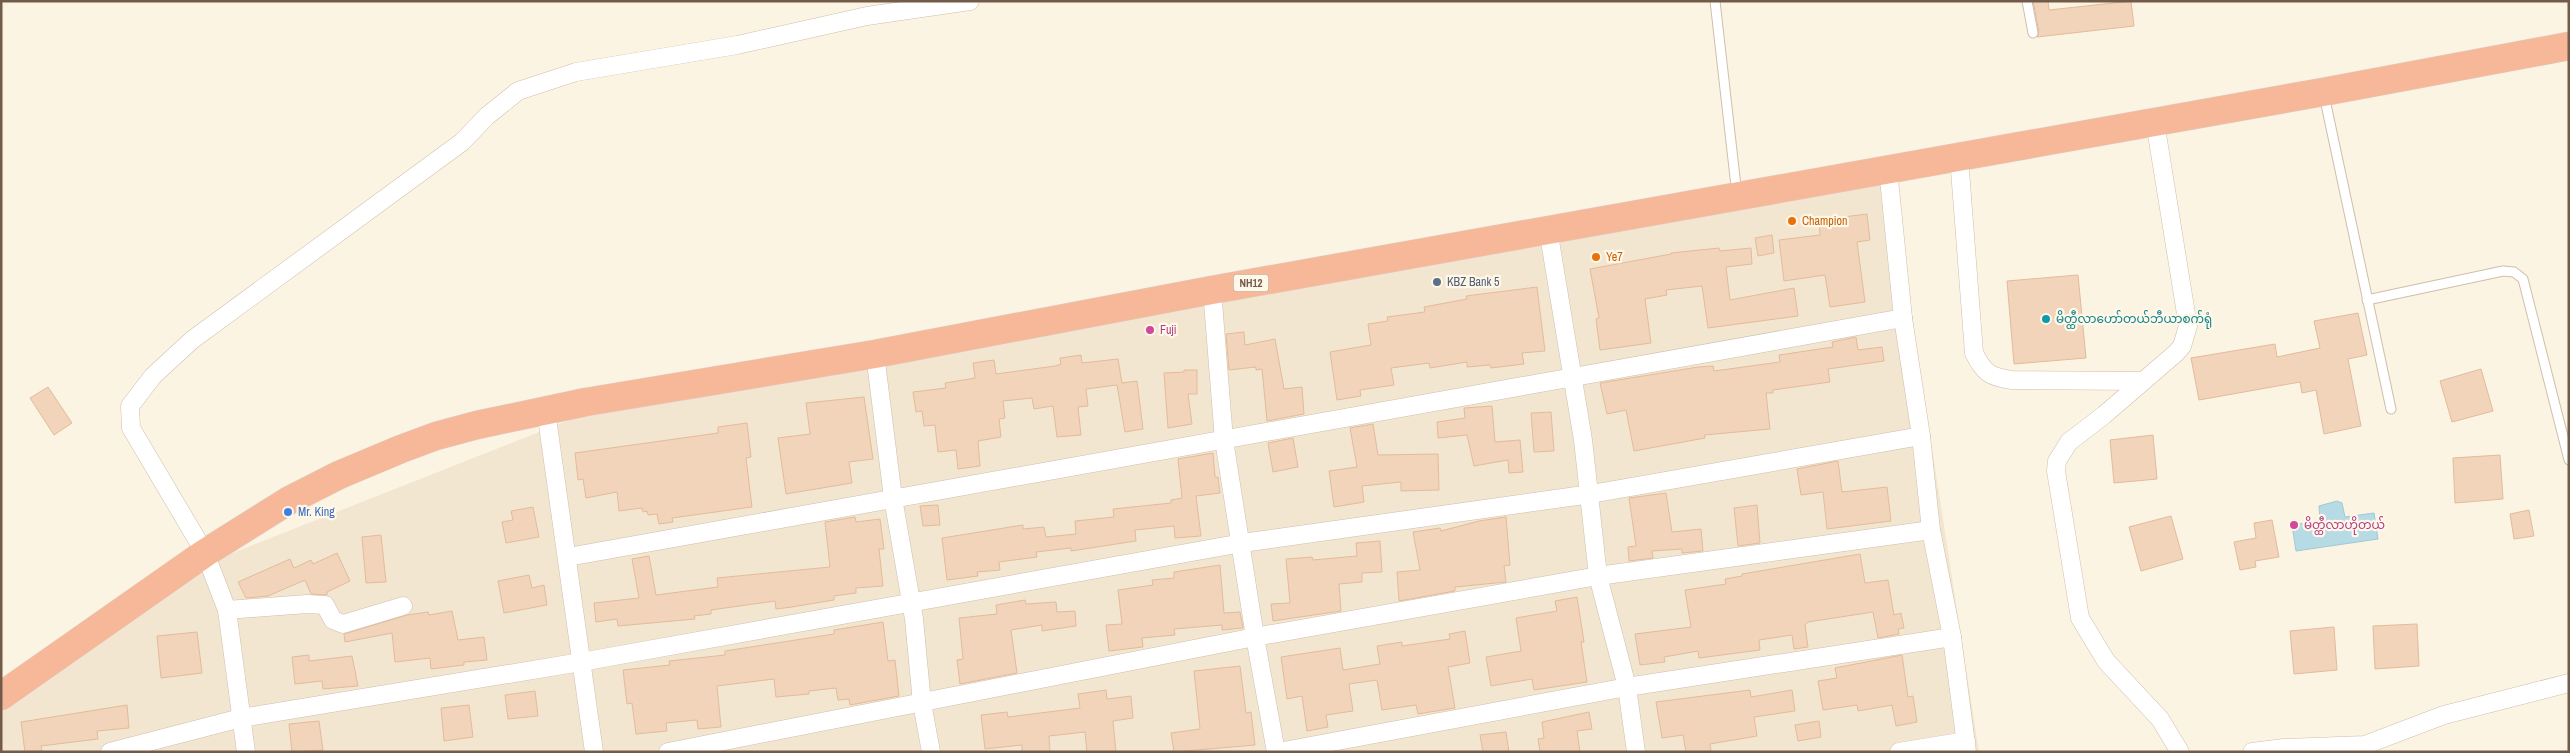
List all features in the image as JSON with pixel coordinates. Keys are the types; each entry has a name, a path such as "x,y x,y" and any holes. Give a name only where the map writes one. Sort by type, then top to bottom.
{"highway":[{"name":"NH12","path":"1,696 205,553 288,501 339,475 436,436 477,425 645,392 876,354 1212,290 2323,92 2569,46"}],"street":[{"path":"246,752 227,610 205,553 130,428 130,406 153,376 192,340 462,142 487,116 518,91 576,72 737,45 867,16 970,1"},
{"path":"2155,122 2188,326 2182,346 2069,442 2058,461 2056,471 2080,618 2106,661 2160,719 2180,752"},
{"path":"1959,157 1974,353 1982,368 1996,378 2012,380 2143,381"},
{"path":"1888,170 1903,318 1921,436 1932,530 1952,637 1967,746 1899,752"},
{"path":"1548,229 1591,494 1598,576 1627,687 1636,752"},
{"path":"1212,290 1224,440 1242,542 1255,638 1277,752 1627,687 1952,637"},
{"path":"568,557 1903,318"},
{"path":"876,354 893,498 911,602 922,703 931,752"},
{"path":"546,411 594,752"},
{"path":"110,752 241,718 581,662 1242,542 1591,494 1921,436"},
{"path":"668,752 1255,638 1598,576 1932,530"},
{"path":"227,610 307,604 325,605 333,620 343,624 404,606"},
{"path":"2252,752 2284,748 2365,748 2444,715 2569,683"}],"lane":[{"path":"1715,1 1737,195"},
{"path":"2027,1 2033,33"},
{"path":"2323,92 2391,409"},
{"path":"2367,300 2503,271 2514,272 2523,279 2569,460"}],"shaded area":[{"path":"1898,176 1913,325 1979,752 1,752 1,710 215,560 597,409"}],"water":[{"path":"2337,501 2342,503 2345,517 2374,513 2378,539 2296,551 2292,525 2320,521 2319,506"}],"building":[{"path":"2033,1 2048,1 2049,10 2131,1 2134,26 2037,37 2039,32"},
{"path":"1867,214 1870,240 1857,242 1865,302 1830,307 1825,275 1784,281 1779,240 1820,235 1819,220"},
{"path":"1772,235 1774,253 1758,256 1755,238"},
{"path":"1719,248 1720,251 1751,248 1752,264 1726,267 1730,300 1794,288 1798,316 1708,328 1702,286 1666,290 1667,295 1645,299 1651,343 1600,350 1596,319 1599,318 1590,269 1671,253"},
{"name":"မိတ္ထီလာဟော်တယ်ဘီယာစက်ရုံ","path":"2078,275 2086,358 2014,364 2007,281"},
{"path":"1537,287 1545,351 1522,353 1524,364 1491,368 1490,365 1467,367 1467,362 1430,368 1429,363 1391,368 1394,385 1360,390 1361,396 1337,400 1330,352 1371,345 1368,324 1388,321 1387,317 1425,312 1424,307 1467,299 1466,296"},
{"path":"2358,313 2367,355 2348,359 2361,426 2324,434 2316,390 2302,393 2300,382 2199,400 2191,358 2275,344 2277,357 2320,348 2314,321"},
{"path":"1244,332 1245,345 1275,339 1284,389 1302,387 1304,414 1267,421 1262,369 1256,370 1256,367 1229,370 1226,334"},
{"path":"1856,337 1858,350 1882,347 1884,361 1828,369 1830,382 1773,390 1773,393 1766,393 1770,429 1704,435 1705,438 1634,451 1626,410 1607,414 1600,383 1698,367 1713,366 1714,371 1780,362 1779,355 1833,347 1832,342"},
{"path":"1081,355 1082,363 1118,359 1122,383 1137,381 1143,429 1125,432 1117,385 1086,389 1088,406 1078,407 1081,435 1057,437 1053,406 1034,409 1032,398 1003,401 1005,418 999,419 1001,437 978,441 980,466 958,469 956,450 938,452 935,425 924,426 922,411 916,412 913,392 946,388 945,383 975,378 973,363 994,360 996,374 1055,366 1061,364 1060,358"},
{"path":"2481,369 2493,411 2452,422 2440,381"},
{"path":"1184,370 1197,370 1197,394 1188,394 1192,424 1168,428 1164,373 1184,372"},
{"path":"48,387 72,423 54,435 30,398"},
{"path":"864,397 873,459 849,462 852,483 786,494 778,438 810,434 806,403"},
{"path":"1492,406 1495,442 1520,440 1523,472 1509,473 1508,460 1474,466 1467,435 1438,438 1437,422 1465,418 1464,408"},
{"path":"1551,412 1554,451 1534,452 1531,413"},
{"path":"747,423 751,457 746,458 752,507 672,518 673,522 659,524 657,514 648,515 647,511 643,512 642,508 619,511 617,492 586,498 583,479 578,480 575,453 718,433 718,427"},
{"path":"1373,424 1378,455 1438,454 1439,490 1401,491 1401,482 1362,486 1364,502 1334,507 1329,471 1357,467 1350,428"},
{"path":"2153,435 2157,479 2114,483 2110,440"},
{"path":"1293,438 1298,467 1273,472 1268,443"},
{"path":"1213,453 1215,477 1218,477 1220,493 1196,496 1201,536 1175,538 1174,526 1135,530 1136,541 1071,551 1071,548 1036,552 1037,557 999,562 1000,570 977,572 978,576 947,580 942,538 1023,525 1023,529 1044,527 1046,537 1076,534 1075,521 1114,517 1113,509 1171,503 1171,500 1182,498 1178,459"},
{"path":"2500,455 2503,499 2455,503 2453,458"},
{"path":"1838,461 1842,492 1887,487 1891,521 1827,529 1823,492 1801,495 1797,469"},
{"path":"1666,493 1672,532 1701,529 1703,551 1682,553 1682,549 1652,551 1653,558 1629,561 1628,547 1636,546 1629,498"},
{"path":"938,505 940,525 923,526 920,506"},
{"path":"1757,505 1760,543 1738,546 1734,508"},
{"path":"533,507 539,537 506,543 502,522 513,520 511,511"},
{"path":"2529,510 2534,536 2514,539 2510,514"},
{"path":"2171,516 2183,559 2141,571 2129,527"},
{"path":"855,517 856,522 880,519 884,549 879,549 883,586 856,588 856,593 834,596 834,600 792,607 776,609 775,601 711,610 711,614 694,616 695,619 618,626 617,619 596,622 594,603 639,598 632,559 649,556 656,595 718,587 717,578 830,567 825,522"},
{"path":"1506,517 1510,565 1504,566 1506,582 1455,587 1455,591 1399,601 1397,572 1420,570 1413,532 1440,528 1441,531 1479,521"},
{"path":"2272,520 2279,557 2255,561 2256,567 2240,570 2234,542 2256,538 2254,523"},
{"path":"381,535 386,582 366,583 362,537"},
{"path":"1380,541 1382,572 1362,573 1362,582 1339,584 1341,611 1273,621 1271,604 1290,603 1286,559 1312,557 1313,560 1357,556 1356,543"},
{"path":"337,553 350,581 327,592 327,595 311,594 305,580 268,596 246,598 238,582 290,559 294,568 311,560 313,564"},
{"path":"1860,554 1865,583 1888,580 1894,615 1901,613 1904,628 1898,629 1899,634 1878,638 1873,612 1808,622 1805,625 1808,647 1794,649 1792,635 1759,640 1760,650 1699,658 1698,651 1664,657 1665,662 1640,665 1635,634 1691,627 1685,590 1726,584 1725,579 1742,576 1742,574"},
{"path":"1220,565 1224,613 1240,612 1243,628 1222,630 1222,625 1174,629 1175,635 1142,638 1143,647 1109,651 1106,625 1122,624 1118,590 1153,585 1152,580 1174,578 1174,572"},
{"path":"529,575 532,588 544,585 547,605 504,613 498,581"},
{"path":"1577,597 1584,642 1581,642 1587,682 1534,690 1532,679 1491,686 1486,657 1521,651 1516,618 1557,611 1555,601"},
{"path":"1025,600 1026,604 1056,602 1057,612 1075,611 1076,626 1042,631 1042,625 1011,630 1017,673 960,684 957,660 963,659 959,618 997,614 996,605"},
{"path":"452,611 458,640 484,637 487,660 464,662 464,665 431,669 430,658 395,662 392,633 345,642 344,634 407,615 428,612 429,615"},
{"path":"883,622 888,661 895,660 899,696 850,705 849,699 838,700 836,688 809,691 809,694 776,697 774,679 717,686 721,727 698,729 697,720 666,723 667,731 636,734 632,703 627,704 623,670 670,665 669,661 725,655 725,651 834,634 834,630"},
{"path":"2417,624 2419,666 2375,669 2373,626"},
{"path":"2334,627 2337,670 2294,674 2290,631"},
{"path":"1465,631 1470,663 1448,667 1455,708 1418,714 1416,705 1382,710 1377,680 1349,684 1353,711 1326,715 1328,727 1307,731 1302,696 1287,699 1281,657 1340,648 1343,670 1380,664 1377,646 1402,642 1402,646 1450,639 1449,634"},
{"path":"197,632 202,673 161,678 157,636"},
{"path":"309,655 309,661 352,656 358,686 323,689 322,681 295,684 292,657"},
{"path":"1902,655 1908,697 1913,696 1917,722 1896,726 1892,705 1858,711 1857,705 1823,710 1818,681 1837,678 1835,668"},
{"path":"1240,666 1246,713 1251,712 1255,745 1174,752 1171,733 1200,729 1194,671"},
{"path":"1106,690 1107,699 1131,696 1133,718 1113,721 1116,752 1087,752 1085,732 1049,736 1050,752 1022,752 1022,745 985,749 981,715 1007,712 1008,717 1080,708 1078,694"},
{"path":"1750,690 1751,697 1792,690 1795,711 1754,717 1757,736 1710,744 1711,752 1686,752 1683,735 1662,738 1656,702"},
{"path":"535,691 538,716 508,719 505,695"},
{"path":"127,705 129,728 97,731 98,739 41,746 42,751 25,752 21,722"},
{"path":"469,705 473,737 444,741 441,708"},
{"path":"1589,712 1592,729 1577,731 1580,752 1540,752 1538,739 1544,738 1542,722"},
{"path":"319,721 323,750 292,752 289,724"},
{"path":"1819,721 1821,737 1798,741 1795,725"},
{"path":"1506,732 1509,752 1483,752 1480,735"}],"place":[{"name":"Champion","path":"1792,221"},
{"name":"Ye7","path":"1596,257"},
{"name":"KBZ Bank 5","path":"1437,282"},
{"name":"မိတ္ထီလာဟော်တယ်ဘီယာစက်ရုံ","path":"2046,319"},
{"name":"Fuji","path":"1150,330"},
{"name":"Mr. King","path":"288,512"},
{"name":"မိတ္ထီလာဟိုတယ်","path":"2294,525"}]}
